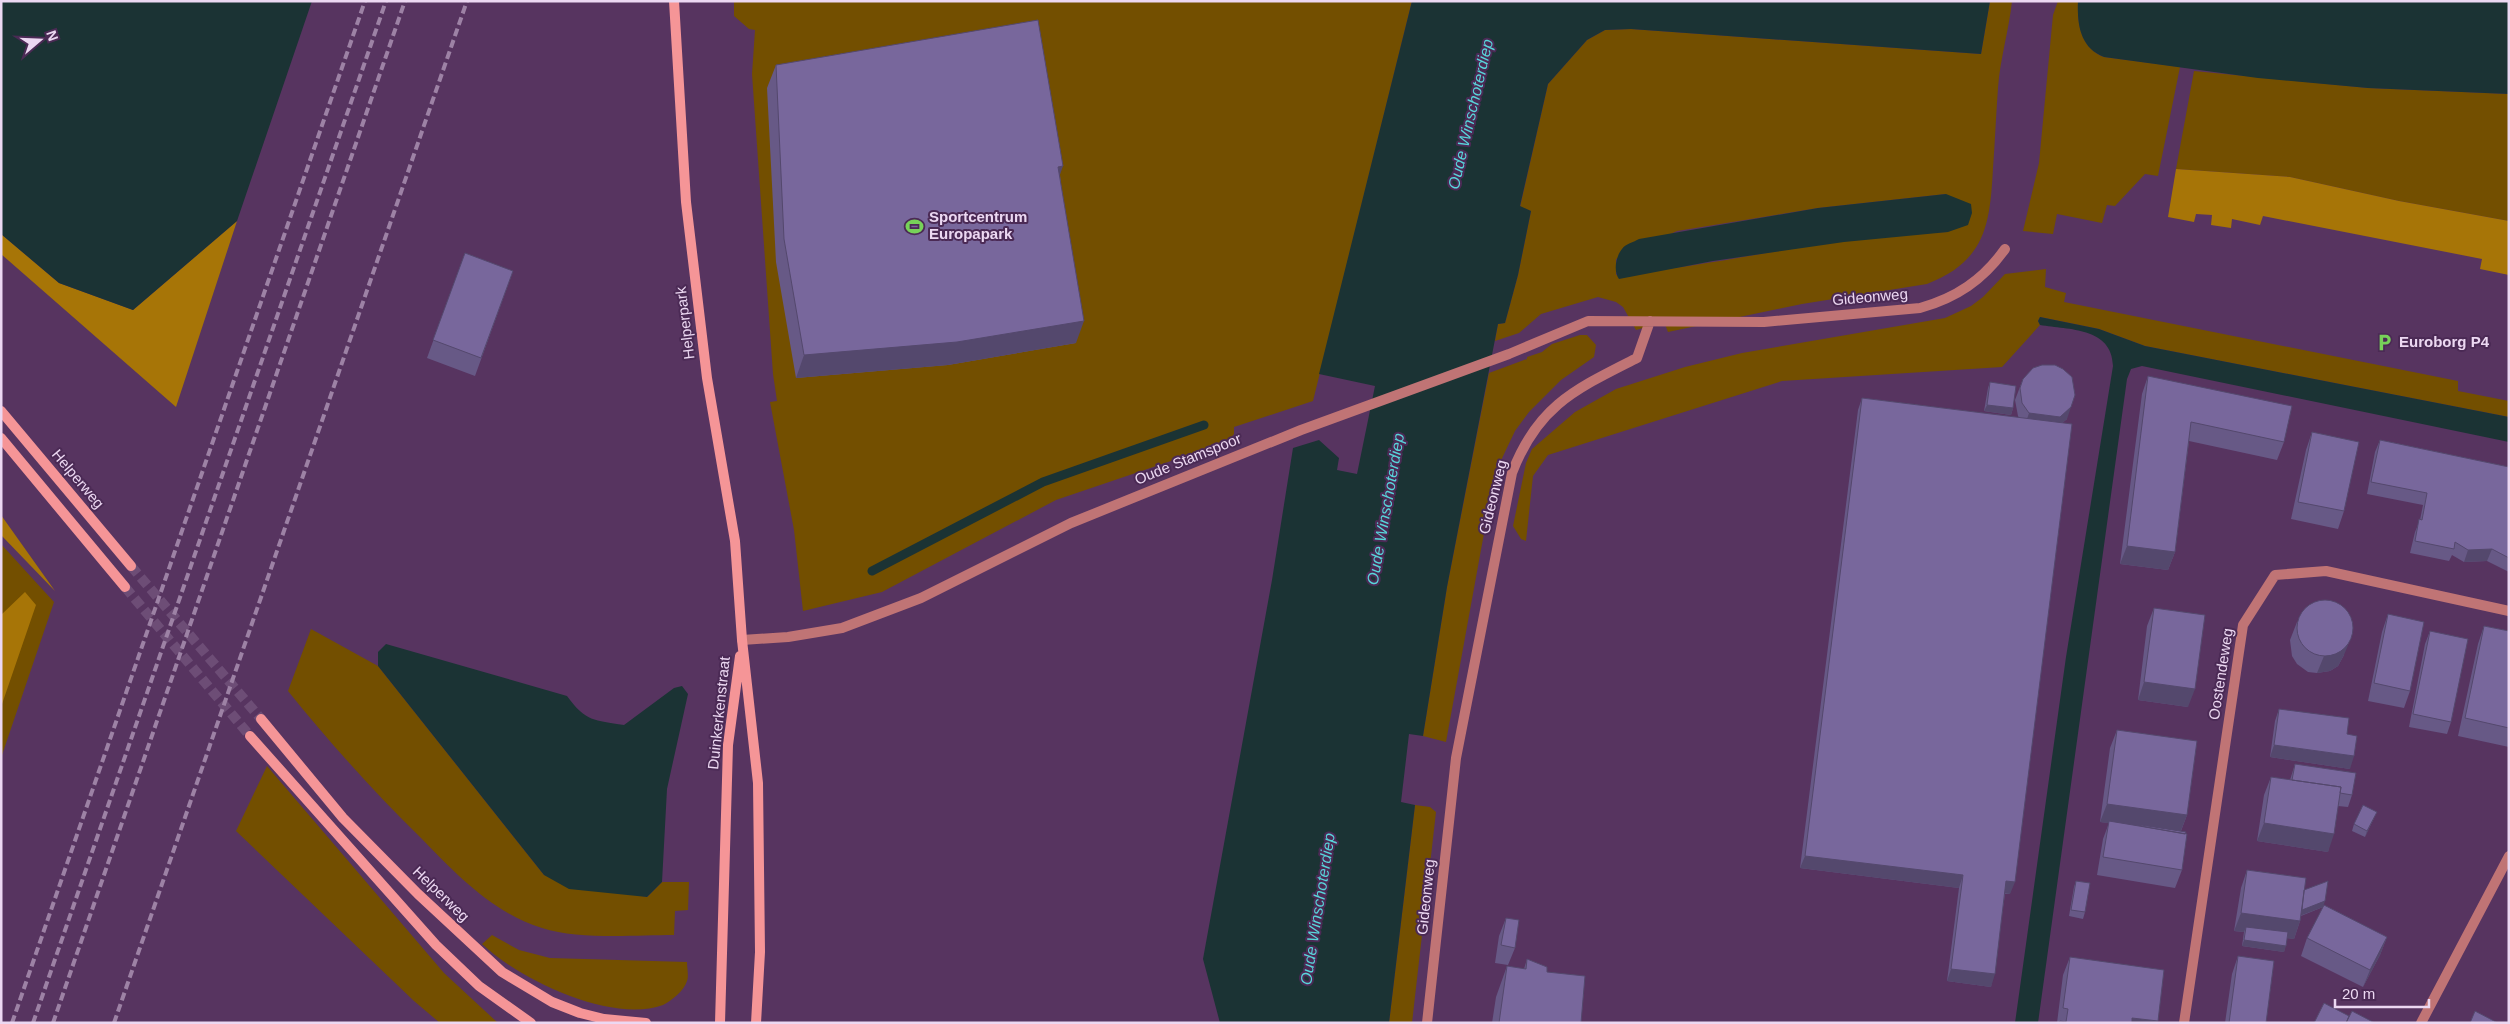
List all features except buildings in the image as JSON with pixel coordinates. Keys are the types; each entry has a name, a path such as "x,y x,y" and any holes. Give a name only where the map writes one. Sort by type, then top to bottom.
{"main road":[{"name":"Helperpark","path":"674,1 686,202 707,378 735,541 742,640"},
{"name":"Helperweg","path":"1,411 132,566"},
{"path":"1,438 125,587"},
{"name":"Duinkerkenstraat","path":"720,1023 728,745 742,640"},
{"name":"Duinkerkenstraat","path":"742,640 758,782 760,942 756,1023"},
{"name":"Helperweg","path":"261,719 343,818 418,894 502,972 552,1002 580,1012 604,1019 646,1023"},
{"path":"250,736 436,945 479,986 531,1023"}],"street":[{"name":"Gideonweg","path":"1427,1023 1456,758 1512,473 1520,452 1531,433 1561,400 1580,387 1637,358 1650,321 1764,322 1920,308 1936,304 1967,288 1994,264 2005,249"},
{"name":"Oude Stamspoor","path":"742,640 842,628 921,598 1070,523 1301,430 1509,354 1588,321 1650,321"},
{"name":"Oostendeweg","path":"2184,1023 2243,625 2275,575 2326,572 2509,611"},
{"path":"2422,1023 2509,856"}],"shaded area":[{"path":"734,1 1412,1 1313,401 1234,427 1234,434 1227,442 1056,500 882,592 803,611 794,530 770,402 777,401 773,374 752,74 755,30 749,29 734,16"},
{"path":"1990,1 2012,1 1999,77 1990,207 1981,238 1973,252 1962,264 1947,275 1927,284 1802,304 1668,332 1664,322 1636,330 1623,307 1616,302 1598,297 1541,314 1519,333 1495,341 1498,324 1505,323 1518,275 1531,211 1520,207 1548,84 1587,40 1605,30 1631,29 1981,54","holes":["1946,194 1948,232 1864,238 1616,275 1616,259 1677,231 1818,208"]},
{"path":"2058,1 2078,1 2078,18 2082,34 2090,48 2096,53 2104,57 2180,67 2158,176 2145,174 2115,206 2107,205 2102,223 2057,214 2053,234 2023,231 2039,163 2053,15"},
{"path":"2194,71 2368,88 2509,94 2509,221 2399,201 2290,177 2176,169"},
{"path":"2176,169 2290,177 2399,201 2509,221 2509,275 2480,269 2482,259 2263,216 2260,225 2232,219 2231,228 2211,225 2212,215 2196,214 2194,222 2168,217"},
{"path":"237,221 176,407 1,254 1,234 59,283 133,310"},
{"path":"2046,269 2045,287 2066,293 2064,302 2458,381 2458,391 2509,401 2509,417 2145,346 2099,329 2040,317 2038,321 2040,325 2002,367 1782,381 1548,455 1533,476 1526,541 1521,539 1513,526 1526,463 1532,449 1575,412 1616,389 1685,367 1742,353 1945,318 1971,306 1983,297 2005,274"},
{"path":"1580,335 1587,335 1596,345 1594,357 1561,380 1529,412 1515,431 1495,473 1446,742 1423,736 1447,587 1489,373 1527,359 1527,357 1542,352 1552,344"},
{"path":"1,515 55,591 1,535"},
{"path":"1,544 54,602 1,758"},
{"path":"25,592 36,605 1,707 1,615"},
{"path":"311,629 378,666 544,875 647,897 662,882 689,882 688,910 675,911 674,935 607,936 557,932 542,928 507,913 476,891 369,785 288,691"},
{"path":"267,766 444,973 498,1023 440,1023 414,1001 236,831"},
{"path":"1415,805 1430,807 1436,812 1412,1023 1389,1023"},
{"path":"492,935 519,950 550,958 687,962 688,979 680,992 663,1005 642,1009 619,1009 593,1004 543,984 499,958 482,944"}],"water":[{"path":"1,1 312,1 237,221 133,310 59,283 1,234"},
{"name":"Oude Winschoterdiep","path":"1412,1 1990,1 1981,54 1631,29 1605,30 1587,40 1548,84 1520,206 1531,211 1518,275 1505,323 1498,324 1447,587 1423,736 1409,734 1401,802 1415,805 1389,1023 1220,1023 1203,959 1272,580 1293,448 1319,440 1339,458 1337,470 1357,474 1375,386 1319,374"},
{"path":"2078,1 2509,1 2509,94 2368,88 2258,78 2104,57 2090,48 2085,41 2079,26"},
{"path":"1946,194 1971,204 1972,213 1968,225 1948,232 1844,242 1713,261 1619,279 1616,272 1617,259 1623,247 1639,239 1818,208"},
{"path":"2040,317 2099,329 2145,346 2509,417 2509,442 2142,366 2131,369 2127,379 2038,1023 2015,1023 2066,657 2113,366 2111,353 2097,337 2076,330 2040,325 2038,321"},
{"path":"386,644 567,696 585,715 605,722 624,725 674,688 682,686 688,694 667,789 662,882 647,897 569,889 544,875 378,666 378,652"}],"waterway":[{"path":"872,571 1043,482 1204,425"}],"tunnel":[{"path":"131,566 261,719"},
{"path":"125,587 250,736"}],"railway":[{"path":"12,1023 365,1"},
{"path":"33,1023 386,1"},
{"path":"53,1023 405,1"},
{"path":"114,1023 467,1"}],"place":[{"name":"Sportcentrum Europapark","path":"915,226"},
{"name":"Euroborg P4","path":"2385,342"}]}
